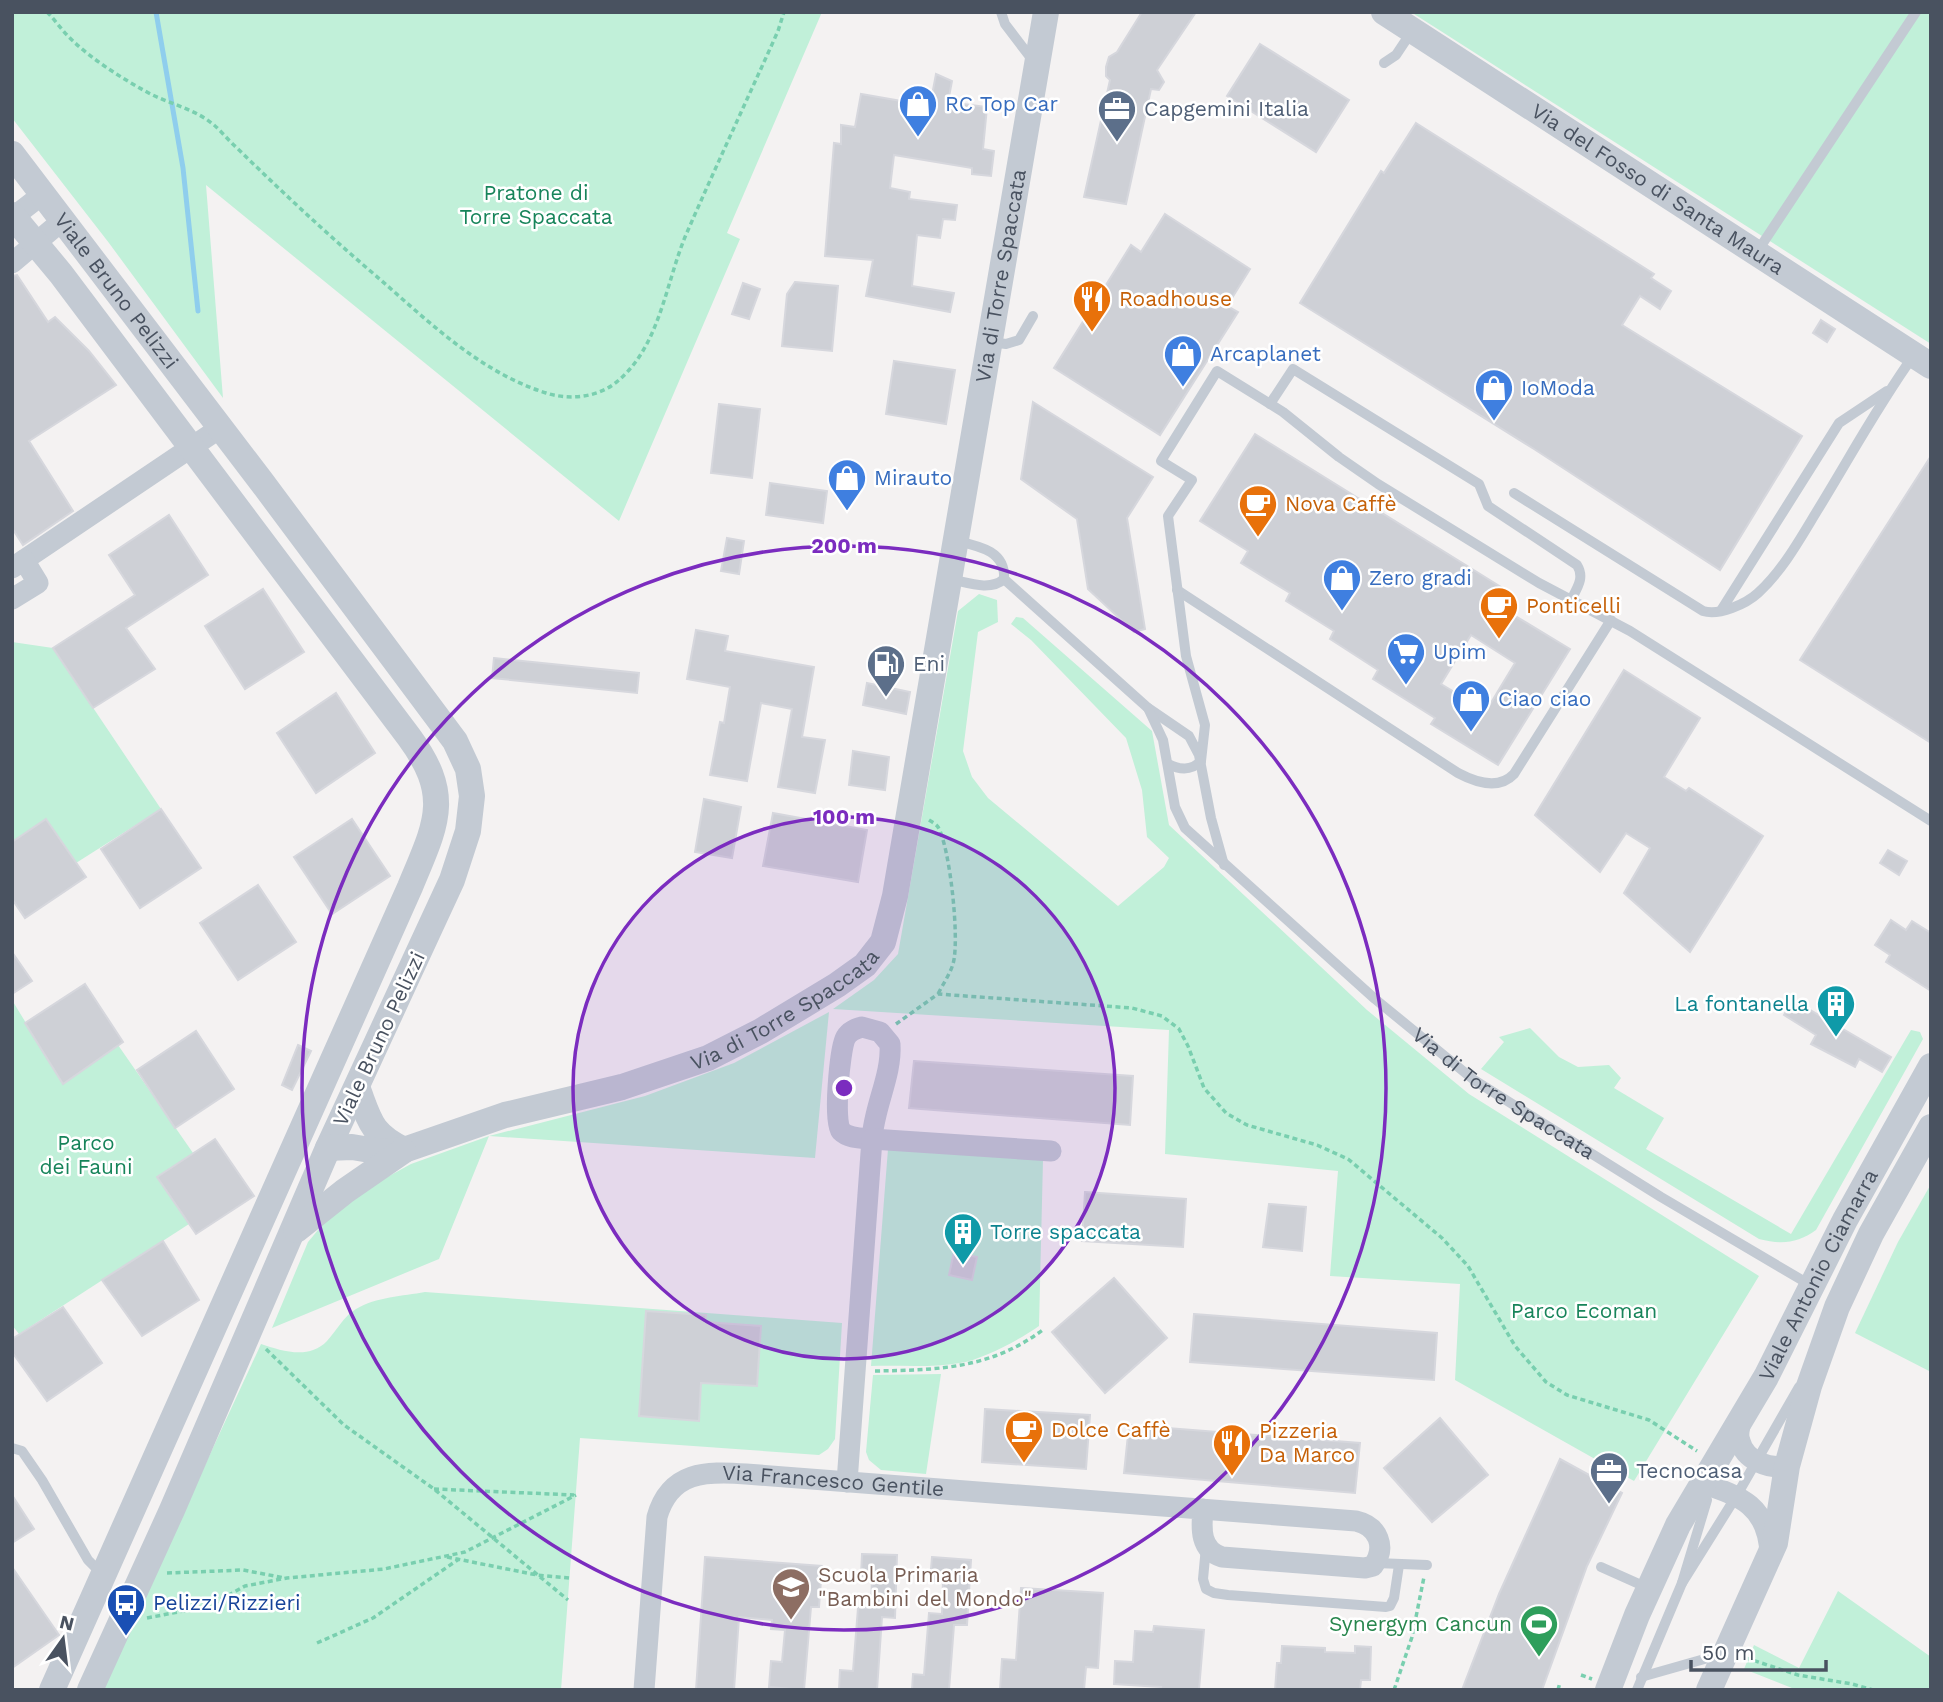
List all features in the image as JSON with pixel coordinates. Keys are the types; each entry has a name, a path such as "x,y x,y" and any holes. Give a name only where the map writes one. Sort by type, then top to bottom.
{"street":[{"name":"Via di Torre Spaccata","path":"299,1136 328,1148 352,1147 382,1152 404,1150 505,1115 622,1087 687,1066 736,1045 837,985 865,965 879,948 886,935 895,896 1046,12"},
{"name":"Via del Fosso di Santa Maura","path":"1384,12 1922,361"},
{"name":"Viale Bruno Pelizzi","path":"12,154 455,741 470,776 472,796 470,822 452,880 328,1148 172,1510 90,1690"},
{"path":"13,216 43,194"},
{"name":"Viale Bruno Pelizzi","path":"13,216 191,447 422,755 432,774 435,789 435,819 418,867 52,1690"},
{"path":"12,263 63,220"},
{"path":"12,599 38,583 18,564 220,428"},
{"path":"846,1482 872,1139 875,1114 890,1057 889,1040 883,1034 867,1027 855,1029 846,1037 837,1112 841,1130 852,1137 872,1139 1051,1151"},
{"name":"Viale Antonio Ciamarra","path":"1608,1690 1648,1588 1703,1470 1742,1418 1845,1220 1931,1066"},
{"path":"357,1087 376,1132 386,1141 404,1150"},
{"name":"Viale Antonio Ciamarra","path":"1709,1690 1770,1557 1779,1529 1787,1465 1822,1347 1854,1267 1931,1127"},
{"path":"328,1148 348,1158 383,1166"},
{"name":"Via di Torre Spaccata","path":"292,1233 345,1191 404,1150"},
{"path":"1742,1418 1739,1440 1745,1452 1772,1467 1787,1465"},
{"path":"1703,1470 1749,1503 1760,1517 1769,1543 1770,1557"},
{"name":"Via Francesco Gentile","path":"644,1690 656,1525 662,1503 671,1490 688,1478 708,1473 1362,1522 1376,1532 1379,1540 1376,1563"},
{"path":"1203,1509 1202,1530 1206,1547 1215,1555 1236,1560 1366,1568 1376,1563"}],"lane":[{"path":"1001,12 1011,33 1037,66"},
{"path":"1756,253 1916,12"},
{"path":"1384,63 1396,55 1412,31"},
{"path":"989,342 1006,344 1019,340 1033,316"},
{"path":"1722,609 1839,424 1888,390 1922,361"},
{"path":"1270,404 1293,369 1479,484 1488,506 1577,565 1581,572 1580,580 1571,600"},
{"path":"1168,764 1189,769 1201,761 1205,725 1186,656 1168,516 1192,480 1161,461 1217,372 1270,404 1378,484 1539,583 1611,620 1931,821"},
{"path":"1514,493 1710,613 1751,599 1782,566 1862,438 1888,390"},
{"name":"Via di Torre Spaccata","path":"955,541 992,552 1003,565 1004,579 1148,708 1184,731 1196,746 1201,761 1211,818 1224,865"},
{"path":"949,579 990,586 999,584 1004,579"},
{"path":"1177,590 1458,773 1487,783 1502,782 1514,774 1611,620"},
{"name":"Via di Torre Spaccata","path":"1148,708 1160,731 1178,818 1195,840 1369,994 1474,1080 1671,1204 1812,1286"},
{"name":"Viale Antonio Ciamarra","path":"1682,1583 1737,1495 1822,1347"},
{"path":"12,1448 22,1451 88,1560 103,1575"},
{"name":"Viale Antonio Ciamarra","path":"1637,1690 1682,1583 1707,1500 1703,1470"},
{"path":"1206,1547 1203,1578 1206,1589 1228,1595 1385,1607 1390,1606 1394,1598 1399,1565"},
{"path":"1376,1563 1427,1565"},
{"path":"1601,1567 1648,1588"},
{"path":"1641,1677 1724,1653"}],"path":[{"path":"47,12 73,40 125,78 156,97 202,116 216,126 310,219 446,337 520,382 546,393 567,397 587,396 612,386 633,368 660,311 684,242 773,43 784,12"},
{"path":"883,1034 938,994 953,963 955,927 950,881 938,827 932,821 909,813"},
{"path":"938,994 1132,1008 1171,1021 1179,1029 1188,1046 1204,1088 1226,1113 1259,1129 1317,1145 1348,1159 1452,1246 1475,1277 1515,1346 1546,1382 1567,1395 1648,1420 1703,1470"},
{"path":"855,1371 941,1369 977,1363 1033,1337 1044,1329"},
{"path":"261,1344 344,1424 434,1489 568,1600"},
{"path":"147,1619 209,1606 245,1586 287,1578 384,1569 465,1552 576,1495 434,1489"},
{"path":"445,1556 537,1575 569,1578"},
{"path":"317,1643 373,1618 459,1559"},
{"path":"1394,1690 1412,1637 1427,1565"},
{"path":"162,1573 243,1570 287,1578"},
{"path":"1724,1653 1760,1661 1798,1675 1872,1690"},
{"path":"1558,1690 1560,1682"}],"green space":[{"name":"Pratone di Torre Spaccata","path":"12,12 822,12 727,233 740,239 619,521 206,185 223,398 109,243 12,118"},
{"path":"1411,12 1931,12 1931,344"},
{"name":"Parco Ecoman","path":"979,594 997,600 998,622 978,632 963,751 972,777 988,798 1118,906 1164,867 1169,858 1147,837 1142,790 1126,738 1031,640 1011,624 1016,617 1023,618 1152,731 1169,825 1367,1010 1469,1094 1759,1276 1634,1481 1455,1380 1460,1284 1330,1276 1338,1171 1165,1154 1169,1030 833,1009 874,980 898,954 958,611"},
{"path":"12,642 53,648 161,809 76,863 46,819 12,842"},
{"name":"Parco dei Fauni","path":"12,1000 63,1084 118,1045 193,1153 189,1224 19,1334 12,1325"},
{"path":"829,1012 815,1158 489,1136 645,1096 734,1063"},
{"path":"1530,1028 1559,1057 1578,1067 1609,1065 1621,1078 1614,1088 1664,1118 1646,1149 1791,1234 1911,1030 1920,1032 1923,1039 1816,1230 1803,1238 1775,1242 1759,1239 1481,1069 1504,1042 1499,1037"},
{"path":"489,1136 439,1259 272,1328 308,1242 329,1217 380,1181 411,1164"},
{"path":"888,1149 1043,1160 1039,1326 1001,1348 969,1361 938,1365 871,1366","holes":["954,1253 977,1258 972,1280 949,1275"]},
{"path":"1931,1184 1931,1372 1855,1333 1898,1242"},
{"path":"425,1292 842,1323 835,1439 828,1449 819,1455 580,1438 561,1690 101,1690 261,1344 295,1352 312,1350 327,1341 356,1309 381,1299"},
{"path":"941,1374 926,1474 881,1470 869,1460 866,1452 873,1375"},
{"path":"1838,1591 1931,1657 1931,1690 1797,1690 1744,1669 1754,1645 1799,1668"}],"building":[{"name":"Capgemini Italia","path":"1142,12 1196,12 1157,70 1164,82 1159,90 1151,89 1126,204 1084,197 1110,80 1106,76 1109,57 1117,52"},
{"path":"1260,44 1349,100 1316,152 1227,96"},
{"path":"936,74 952,81 948,102 987,107 983,149 994,151 991,176 972,174 972,168 894,155 890,188 910,192 909,199 957,205 955,220 943,219 940,238 917,235 912,286 954,293 950,312 866,296 873,260 825,256 834,143 841,144 841,125 855,127 861,94 930,106"},
{"path":"1416,123 1654,274 1651,278 1671,291 1660,309 1640,296 1622,325 1802,436 1720,570 1534,449 1300,303 1381,171 1384,173"},
{"path":"1165,214 1250,269 1227,306 1238,312 1160,435 1054,368 1131,245 1141,252"},
{"path":"17,275 48,322 55,317 89,351 116,385 29,441 73,511 23,545 12,528 12,276"},
{"path":"795,282 838,286 832,351 782,346 787,294"},
{"path":"743,283 760,289 749,319 732,314"},
{"path":"1821,320 1835,329 1827,342 1813,333"},
{"path":"894,361 955,370 946,424 886,414"},
{"path":"1033,402 1153,477 1127,518 1145,629 1134,632 1088,589 1077,519 1021,479"},
{"path":"719,404 760,409 752,478 711,473"},
{"path":"1255,434 1501,587 1492,602 1570,649 1498,765 1431,724 1435,718 1373,679 1378,670 1330,639 1334,631 1286,601 1290,593 1241,563 1248,551 1200,521","holes":["1471,635 1515,663 1486,711 1441,684"]},
{"path":"1931,456 1931,743 1800,660"},
{"path":"770,483 827,491 823,523 766,515"},
{"path":"169,515 208,575 126,628 155,669 93,708 53,648 135,595 109,555"},
{"path":"727,538 744,541 739,574 721,571"},
{"path":"263,589 304,652 245,689 205,626"},
{"path":"696,630 728,636 725,651 814,667 802,737 825,740 815,793 778,787 792,709 761,703 747,781 710,775 720,722 724,723 730,687 687,679"},
{"path":"494,658 639,673 637,693 492,678"},
{"path":"1624,670 1700,718 1664,777 1686,791 1689,788 1763,836 1690,952 1624,893 1650,848 1626,833 1600,872 1535,815"},
{"name":"Eni","path":"867,683 910,692 906,714 863,705"},
{"path":"336,693 375,753 316,793 277,733"},
{"path":"853,751 889,757 885,790 849,785"},
{"path":"704,799 741,807 732,858 695,852"},
{"path":"161,809 201,868 140,908 101,849"},
{"path":"773,813 867,830 858,882 763,866"},
{"path":"46,819 86,877 25,918 12,899 12,842"},
{"path":"352,819 390,876 332,914 294,857"},
{"path":"1888,850 1907,861 1899,875 1880,863"},
{"path":"258,885 296,942 238,980 200,923"},
{"path":"1891,920 1906,930 1912,921 1931,933 1931,991 1886,962 1890,955 1875,945"},
{"path":"12,952 32,981 12,994"},
{"path":"85,984 123,1042 63,1084 25,1023"},
{"name":"La fontanella","path":"1793,1000 1891,1057 1882,1072 1859,1059 1855,1067 1811,1044 1816,1035 1784,1015"},
{"path":"196,1031 234,1089 175,1128 137,1070"},
{"path":"298,1045 311,1051 292,1090 282,1085"},
{"path":"914,1061 1133,1076 1130,1125 909,1108"},
{"path":"215,1139 254,1196 196,1234 157,1177"},
{"path":"1085,1192 1186,1199 1183,1247 1082,1241"},
{"path":"1269,1204 1306,1207 1302,1251 1263,1247"},
{"path":"163,1241 199,1300 142,1336 102,1280"},
{"name":"Torre spaccata","path":"954,1252 977,1257 972,1280 949,1275"},
{"path":"1114,1278 1167,1338 1105,1393 1052,1332"},
{"path":"63,1307 102,1363 47,1401 12,1352 12,1339"},
{"path":"646,1311 706,1315 705,1322 761,1326 757,1386 701,1383 699,1421 639,1416"},
{"path":"1194,1314 1437,1333 1434,1380 1190,1362"},
{"path":"985,1409 1090,1415 1086,1469 982,1462"},
{"path":"1440,1418 1488,1475 1432,1522 1384,1468"},
{"path":"1129,1425 1360,1443 1355,1493 1124,1473"},
{"path":"1560,1459 1622,1493 1587,1566 1542,1690 1462,1690 1499,1594"},
{"path":"12,1495 34,1529 12,1543"},
{"path":"862,1554 897,1555 895,1618 882,1617 877,1690 839,1690 840,1670 853,1671 858,1608 871,1608 872,1576 861,1576"},
{"path":"705,1557 822,1566 819,1607 811,1607 804,1690 769,1687 771,1661 782,1662 785,1630 771,1629 772,1620 739,1617 734,1690 696,1690"},
{"path":"932,1557 971,1560 967,1625 954,1625 949,1690 912,1690 913,1674 924,1675 929,1613 942,1614 943,1581 930,1581"},
{"path":"12,1567 59,1635 12,1668"},
{"path":"1021,1588 1103,1593 1098,1668 1086,1667 1084,1690 1000,1690 1002,1659 1016,1660"},
{"path":"1154,1626 1204,1630 1199,1690 1160,1690 1161,1687 1114,1684 1115,1661 1133,1662 1135,1631 1153,1632"},
{"path":"1282,1646 1325,1648 1325,1652 1355,1653 1355,1646 1371,1647 1370,1680 1361,1680 1360,1690 1275,1690 1277,1663 1281,1663"}],"waterway":[{"path":"156,12 183,168 198,311"}],"place":[{"name":"RC Top Car","path":"918,138"},
{"name":"Capgemini Italia","path":"1117,143"},
{"name":"Roadhouse","path":"1092,333"},
{"name":"Arcaplanet","path":"1183,388"},
{"name":"IoModa","path":"1494,422"},
{"name":"Mirauto","path":"847,512"},
{"name":"Nova Caffè","path":"1258,538"},
{"name":"Zero gradi","path":"1342,612"},
{"name":"Ponticelli","path":"1499,640"},
{"name":"Upim","path":"1406,686"},
{"name":"Eni","path":"886,698"},
{"name":"Ciao ciao","path":"1471,733"},
{"name":"La fontanella","path":"1836,1038"},
{"name":"Torre spaccata","path":"963,1266"},
{"name":"Dolce Caffè","path":"1024,1464"},
{"name":"Pizzeria Da Marco","path":"1232,1477"},
{"name":"Tecnocasa","path":"1609,1505"},
{"name":"Scuola Primaria \"Bambini del Mondo\"","path":"791,1621"},
{"name":"Pelizzi/Rizzieri","path":"126,1637"},
{"name":"Synergym Cancun","path":"1539,1658"}]}
